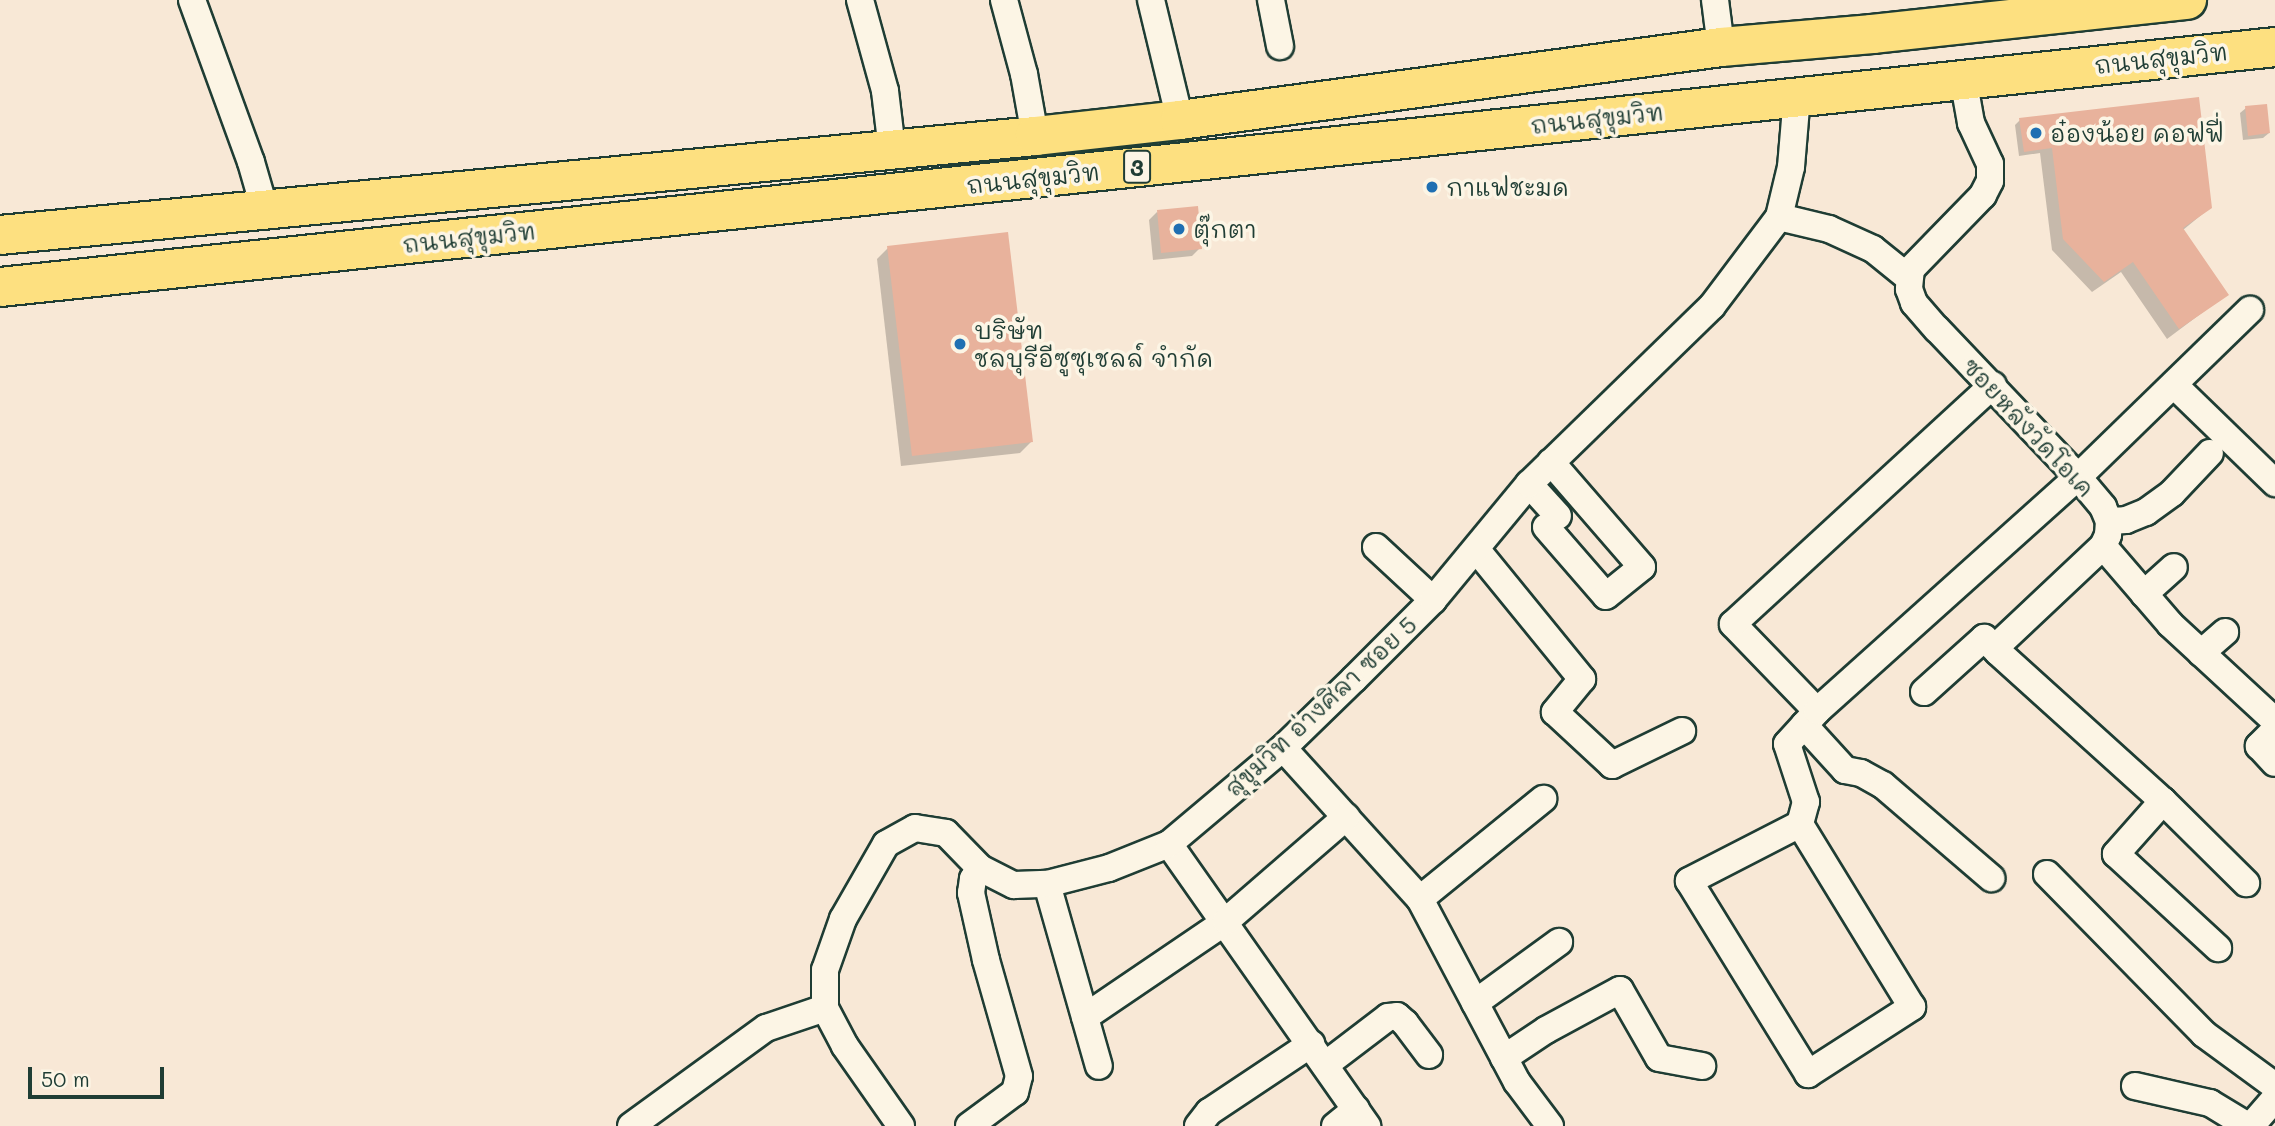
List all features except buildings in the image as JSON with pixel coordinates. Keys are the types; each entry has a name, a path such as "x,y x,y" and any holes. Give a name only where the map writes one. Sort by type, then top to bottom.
{"highway":[{"name":"ถนนสุขุมวิท","path":"0,235 264,207 1035,136 1180,120 1721,47 1872,34 2187,0"},
{"name":"ถนนสุขุมวิท","path":"0,287 2275,47"}],"street":[{"path":"192,0 251,162 264,207"},
{"path":"860,0 885,91 892,150"},
{"path":"1004,0 1024,74 1035,136"},
{"path":"1151,0 1180,120"},
{"path":"1271,0 1280,46"},
{"path":"1715,0 1721,47"},
{"path":"1779,217 1829,229 1873,249 1909,278 1921,257 1983,195 1990,181 1990,164 1971,122 1963,78"},
{"name":"สุขุมวิท อ่างศิลา ซอย 5","path":"901,1126 845,1046 825,1008 825,970 843,919 886,844 915,828 946,833 980,868 1014,885 1046,884 1109,868 1169,844 1283,748 1433,600 1528,484 1712,306 1779,217 1791,167 1797,96"},
{"name":"ซอยหลังวัดโอเค","path":"1909,278 1914,303 1993,385 2103,507 2106,534 2144,594 2201,653 2275,721"},
{"path":"1800,824 1912,1007 1808,1074 1689,881 1800,824 1806,803 1787,744 1810,718 2078,477 2250,310"},
{"path":"1991,878 1883,785 1861,773 1844,770 1810,718 1733,624 1993,385"},
{"path":"2174,385 2275,483"},
{"path":"1998,652 2001,642 2106,534 2126,520 2146,512 2172,493 2210,453"},
{"path":"1528,484 1546,527 1606,596 1642,567 1551,462"},
{"path":"1546,527 1579,496"},
{"path":"1377,547 1433,600"},
{"path":"1476,549 1581,679 1555,712 1612,765 1682,731"},
{"path":"2144,594 2174,567"},
{"path":"2201,653 2225,632"},
{"path":"1924,692 1984,638 2140,769 2163,801 2246,883"},
{"path":"2275,730 2259,746 2275,763"},
{"path":"1283,748 1420,899 1517,1082 1550,1126"},
{"path":"1420,899 1544,799"},
{"path":"2163,801 2116,854 2218,948"},
{"path":"1084,1017 1226,921 1346,817"},
{"path":"1169,844 1226,921 1361,1118 1335,1126"},
{"path":"969,1126 1015,1093 1019,1076 986,960 971,893 973,879 980,868"},
{"path":"2048,874 2204,1034 2265,1110"},
{"path":"1046,884 1099,1066"},
{"path":"1475,1003 1559,942"},
{"path":"1504,1058 1546,1030 1620,990 1659,1058 1702,1066"},
{"path":"631,1126 766,1028 825,1008"},
{"path":"1198,1126 1209,1112 1388,1017 1397,1016 1405,1023 1429,1055"},
{"path":"2135,1086 2210,1103 2265,1110"}],"place":[{"name":"อ๋องน้อย คอฟฟี่","path":"2036,133"},
{"name":"กาแฟชะมด","path":"1432,187"},
{"name":"ตุ๊กตา","path":"1179,229"},
{"name":"บริษัท ชลบุรีอีซูซุเชลล์ จำกัด","path":"960,344"}]}
